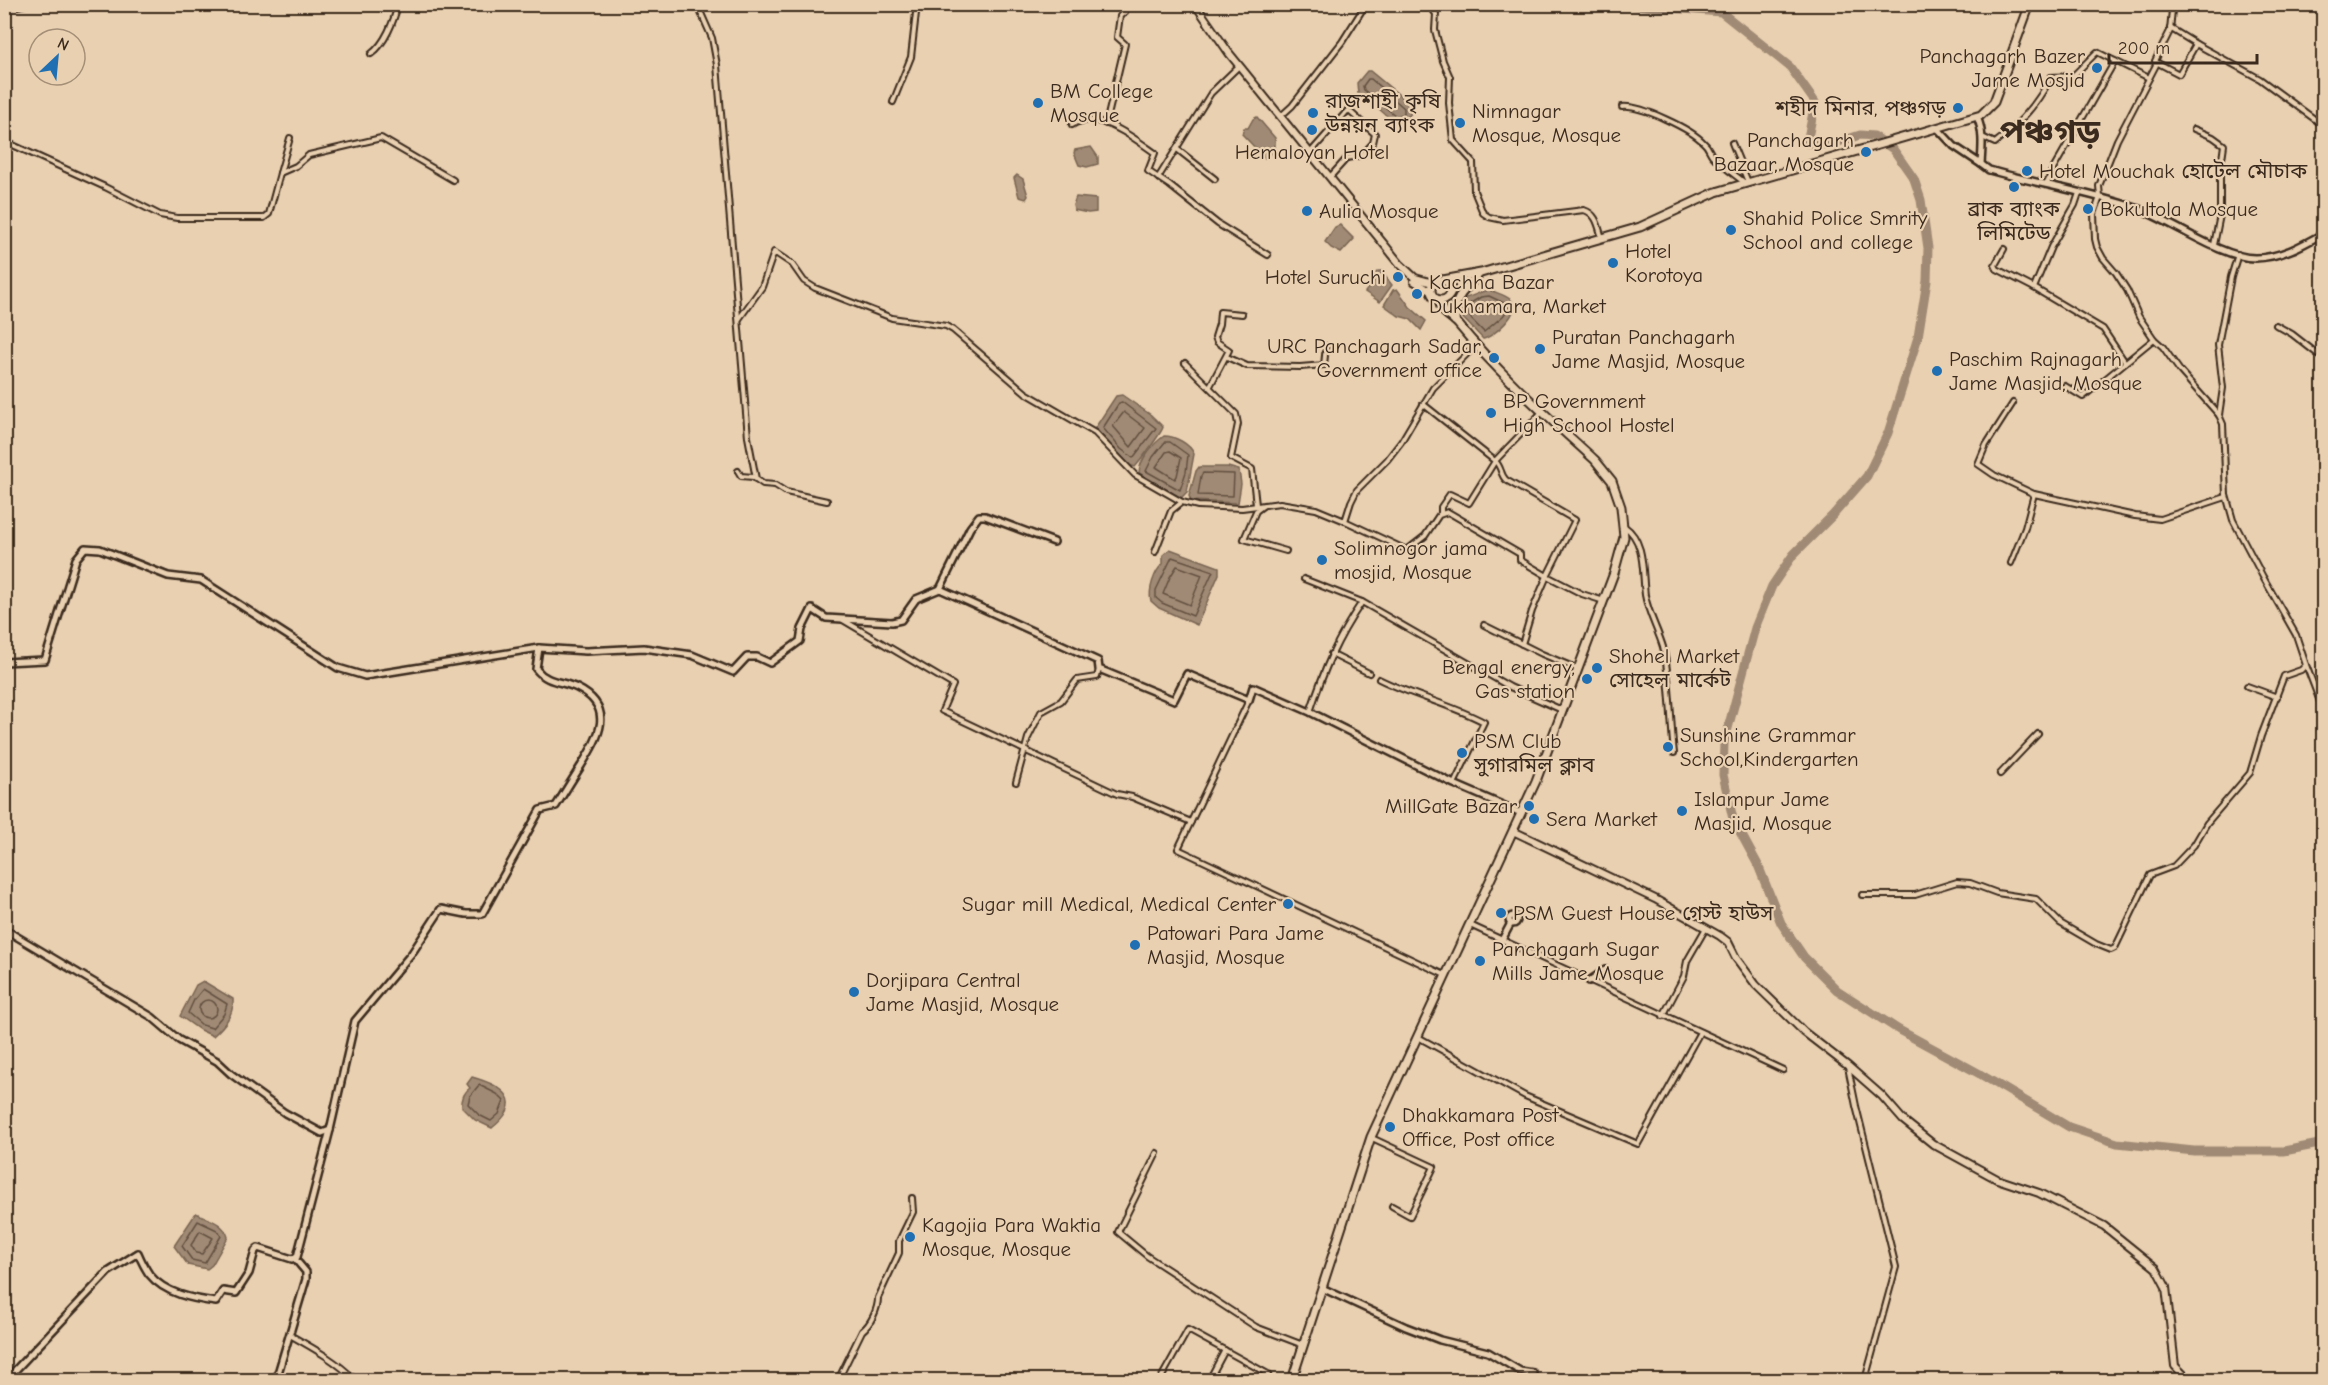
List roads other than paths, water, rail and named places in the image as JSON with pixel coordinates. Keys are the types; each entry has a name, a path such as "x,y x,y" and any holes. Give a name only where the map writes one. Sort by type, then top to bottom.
{"highway":[{"path":"1456,317 1446,316 1440,304 1432,296 1431,287 1443,280 1481,273 1602,238 1653,222 1702,198 1746,183 1961,123 1985,113 1994,102 2030,4"},
{"path":"1292,1380 1371,1137 1546,758 1620,553 1624,526 1619,498 1606,473 1475,346 1456,317 1456,303 1461,294 1481,273"},
{"path":"1440,304 1449,297 1458,278"},
{"path":"1443,280 1450,284 1451,289"}],"main road":[{"path":"1195,4 1239,66 1414,281 1431,287"},
{"path":"1513,831 1655,899 1728,942 1736,958 1756,985 1804,1032 1848,1066 1882,1096 1904,1120 1933,1144 1986,1174 2039,1193 2104,1226 2156,1268 2166,1287 2175,1366 2189,1380"}],"street":[{"path":"371,54 377,49 393,21 398,4"},
{"path":"697,4 712,38 717,65 748,437 756,479"},
{"path":"893,102 911,57 917,4"},
{"path":"1106,124 1125,44 1118,37 1119,19 1125,12 1127,4"},
{"path":"1280,117 1292,106 1342,42 1365,4"},
{"path":"1428,4 1436,14 1436,30 1443,61 1450,77 1451,136 1473,162 1472,183 1483,213 1503,220 1584,210 1595,217 1602,238"},
{"path":"2161,4 2172,10"},
{"path":"2173,4 2170,28 2149,78 2117,140 2099,186 2100,197 2094,214 2095,239 2103,258 2127,290 2136,311 2154,339 2220,416 2223,424 2226,497 2233,520 2296,634 2324,712"},
{"path":"2170,28 2260,79 2324,126"},
{"path":"2156,62 2179,74 2196,44"},
{"path":"1982,137 1995,143 2006,135 2036,104 2051,77 2073,76 2097,52 2149,78"},
{"path":"2047,185 2051,173 2115,61"},
{"path":"1158,178 1215,88 1239,66"},
{"path":"1622,107 1629,106 1651,114 1696,137 1705,143 1713,156 1746,183"},
{"path":"1310,153 1348,110 1375,134 1373,143 1362,155 1344,160 1329,178"},
{"path":"1977,117 1981,125 1981,164"},
{"path":"1072,125 1088,119 1124,132 1155,153 1147,169 1218,224 1268,255"},
{"path":"1938,129 1954,146 1989,170 2100,197 2139,209 2238,254 2254,258 2287,252 2324,233"},
{"path":"2194,129 2213,136 2224,145 2220,173 2220,215 2214,245"},
{"path":"4,141 160,215 177,218 264,218 269,214 290,138"},
{"path":"280,173 296,166 309,155 381,138 453,180"},
{"path":"1732,143 1746,183"},
{"path":"1177,149 1215,179"},
{"path":"2034,288 2051,247 2075,205 2079,193"},
{"path":"2004,249 1995,265 1997,269 2103,329 2125,362"},
{"path":"739,319 762,287 774,252 792,264 804,281 815,288 892,318 950,328 1026,393 1095,433 1135,475 1182,502 1242,508 1280,503 1304,506 1345,520 1407,550 1425,536 1441,513 1441,507 1450,494 1469,503 1495,461 1542,412"},
{"path":"2220,416 2223,388 2218,345 2229,286 2238,254"},
{"path":"1210,386 1229,350 1217,342 1215,337 1220,312 1242,314"},
{"path":"2276,325 2292,334 2324,359"},
{"path":"2065,386 2083,397 2154,339"},
{"path":"1227,357 1247,366 1300,368 1324,365 1326,346"},
{"path":"1345,520 1358,490 1401,442 1437,383 1475,346"},
{"path":"1185,363 1236,414 1238,424 1231,458 1252,469 1256,505"},
{"path":"2013,403 1986,445 1978,464 1994,475 2034,494 2135,516 2160,519 2226,497"},
{"path":"1423,404 1499,464 1502,476 1506,480 1575,520 1532,611 1522,644"},
{"path":"738,471 741,476 756,479 763,484 775,485 786,492 827,501"},
{"path":"2011,563 2028,519 2034,494"},
{"path":"1155,552 1171,511 1182,502"},
{"path":"1264,504 1256,511 1244,538 1286,551"},
{"path":"1441,513 1457,517 1520,554 1522,561 1547,576 1582,594 1604,601"},
{"path":"940,590 970,528 979,516 985,516 1054,542"},
{"path":"1624,526 1634,536 1639,549 1645,596 1663,648 1674,753"},
{"path":"4,662 45,660 76,559 85,548 100,549 168,576 201,580 338,668 365,676 539,648 586,651 644,648 692,655 733,672 747,657 756,657 770,663 800,641 802,630 812,609 826,618 892,622 901,620 916,598 940,590 1098,662 1097,677 1077,680 1061,701 1041,712 1025,749 1016,782"},
{"path":"1304,579 1362,602 1510,687 1563,711"},
{"path":"1310,712 1331,654 1345,627 1362,602"},
{"path":"840,619 953,685 942,711 1117,794 1132,797 1191,822"},
{"path":"1484,625 1579,669"},
{"path":"295,1259 330,1130 355,1021 412,953 441,909 466,914 482,914 540,810 556,806 600,733 601,712 593,700 577,688 543,678 536,669 539,648"},
{"path":"1331,654 1369,673"},
{"path":"1862,895 1915,895 1957,882 1970,883 1997,893 2036,899 2060,923 2096,944 2111,950 2115,948 2150,875 2174,866 2194,845 2207,823 2250,773 2284,676 2301,670 2306,665"},
{"path":"1099,669 1174,700 1187,674 1249,700"},
{"path":"1379,679 1404,692 1446,705 1484,722 1454,784"},
{"path":"2247,686 2277,697"},
{"path":"1446,976 1178,849 1249,700 1253,687 1310,712 1454,784 1521,813"},
{"path":"2000,774 2038,734"},
{"path":"1502,940 1511,923"},
{"path":"1469,925 1783,1070"},
{"path":"1663,1016 1684,976 1687,961 1706,928"},
{"path":"4,929 153,1017 179,1040 217,1061 231,1074 304,1125 322,1133 330,1130"},
{"path":"1589,981 1605,970"},
{"path":"1417,1037 1525,1096 1638,1144 1700,1032"},
{"path":"1848,1066 1896,1267 1865,1380"},
{"path":"1371,1137 1434,1167 1410,1216 1392,1206"},
{"path":"1157,1153 1118,1232 1147,1256 1256,1326 1303,1345"},
{"path":"840,1380 862,1331 867,1328 878,1305 878,1298 899,1253 899,1241 913,1212 912,1198"},
{"path":"6,1380 108,1272 138,1253 149,1274 159,1284 176,1293 216,1302 223,1291 236,1293 249,1273 255,1251 258,1248 295,1259 306,1272 306,1279 276,1380"},
{"path":"1322,1288 1414,1330 1456,1345 1488,1352 1520,1371 1533,1373"},
{"path":"1160,1380 1188,1330 1268,1374 1264,1380"},
{"path":"290,1335 326,1356 347,1371 355,1380"},
{"path":"1209,1380 1225,1350"}],"water":[{"path":"1367,71 1370,71 1410,104 1411,113 1405,121 1395,123 1370,101 1358,94 1357,83"},
{"path":"1257,117 1275,138 1275,151 1265,158 1242,134 1244,128 1248,128 1253,119"},
{"path":"1091,147 1098,157 1098,164 1087,167 1079,165 1075,150"},
{"path":"1017,175 1023,179 1028,196 1026,199 1019,197 1014,178"},
{"path":"1076,197 1096,199 1096,212 1074,210"},
{"path":"1340,225 1354,239 1341,253 1325,242 1335,227"},
{"path":"1378,271 1381,271 1392,285 1380,302 1365,292 1376,279"},
{"path":"1397,289 1410,307 1426,321 1421,330 1410,319 1399,316 1384,305 1393,290"},
{"path":"1490,290 1507,297 1514,306 1505,323 1493,334 1483,339 1462,317 1457,305 1460,299"},
{"path":"1122,395 1151,415 1163,427 1135,467 1121,458 1095,428 1116,396"},
{"path":"1164,436 1182,441 1194,454 1187,492 1181,498 1139,473 1148,452"},
{"path":"1199,467 1228,467 1239,470 1241,484 1238,503 1191,501 1189,496"},
{"path":"1170,549 1219,567 1219,574 1197,625 1159,608 1151,601 1152,581 1163,564 1163,555"},
{"path":"203,981 233,999 228,1020 213,1036 180,1016 196,985"},
{"path":"472,1077 493,1085 507,1096 508,1110 492,1128 475,1120 462,1107 463,1096 470,1088 467,1084"},
{"path":"196,1213 223,1228 228,1237 212,1265 207,1269 188,1265 174,1246"}],"waterway":[{"path":"1619,4 1721,12 1790,67 1815,102 1807,143 1829,145 1860,135 1874,136 1893,149 1914,179 1921,200 1928,248 1927,281 1918,337 1888,433 1867,476 1833,515 1793,555 1772,586 1755,628 1724,743 1723,775 1733,819 1758,865 1781,923 1804,957 1837,990 1899,1030 1980,1074 2069,1127 2117,1143 2194,1151 2284,1151 2324,1143"}],"railway":[{"path":"4,13 39,4"}],"place":[{"name":"Panchagarh Bazer Jame Mosjid","path":"2097,68"},
{"name":"BM College Mosque","path":"1038,103"},
{"name":"শহীদ মিনার, পঞ্চগড়","path":"1958,108"},
{"name":"রাজশাহী কৃষি উন্নয়ন ব্যাংক","path":"1313,113"},
{"name":"Nimnagar Mosque, Mosque","path":"1460,123"},
{"name":"Hemaloyan Hotel","path":"1312,130"},
{"name":"Panchagarh Bazaar, Mosque","path":"1866,152"},
{"name":"Hotel Mouchak হোটেল মৌচাক","path":"2027,171"},
{"name":"ব্রাক ব্যাংক লিমিটেড","path":"2014,187"},
{"name":"Bokultola Mosque","path":"2088,209"},
{"name":"Aulia Mosque","path":"1307,211"},
{"name":"Shahid Police Smrity School and college","path":"1731,230"},
{"name":"Hotel Korotoya","path":"1613,263"},
{"name":"Hotel Suruchi","path":"1398,277"},
{"name":"Kachha Bazar Dukhamara, Market","path":"1417,294"},
{"name":"Puratan Panchagarh Jame Masjid, Mosque","path":"1540,349"},
{"name":"URC Panchagarh Sadar, Government office","path":"1494,358"},
{"name":"Paschim Rajnagarh Jame Masjid, Mosque","path":"1937,371"},
{"name":"BP Government High School Hostel","path":"1491,413"},
{"name":"Solimnogor jama mosjid, Mosque","path":"1322,560"},
{"name":"Shohel Market সোহেল মার্কেট","path":"1597,668"},
{"name":"Bengal energy, Gas station","path":"1587,679"},
{"name":"Sunshine Grammar School,Kindergarten","path":"1668,747"},
{"name":"PSM Club সুগারমিল ক্লাব","path":"1462,753"},
{"name":"MillGate Bazar","path":"1529,806"},
{"name":"Islampur Jame Masjid, Mosque","path":"1682,811"},
{"name":"Sera Market","path":"1534,819"},
{"name":"Sugar mill Medical, Medical Center","path":"1288,904"},
{"name":"PSM Guest House গেস্ট হাউস","path":"1501,913"},
{"name":"Patowari Para Jame Masjid, Mosque","path":"1135,945"},
{"name":"Panchagarh Sugar Mills Jame Mosque","path":"1480,961"},
{"name":"Dorjipara Central Jame Masjid, Mosque","path":"854,992"},
{"name":"Dhakkamara Post Office, Post office","path":"1390,1127"},
{"name":"Kagojia Para Waktia Mosque, Mosque","path":"910,1237"}],"district":[{"name":"পঞ্চগড়","path":"2050,132"}]}
